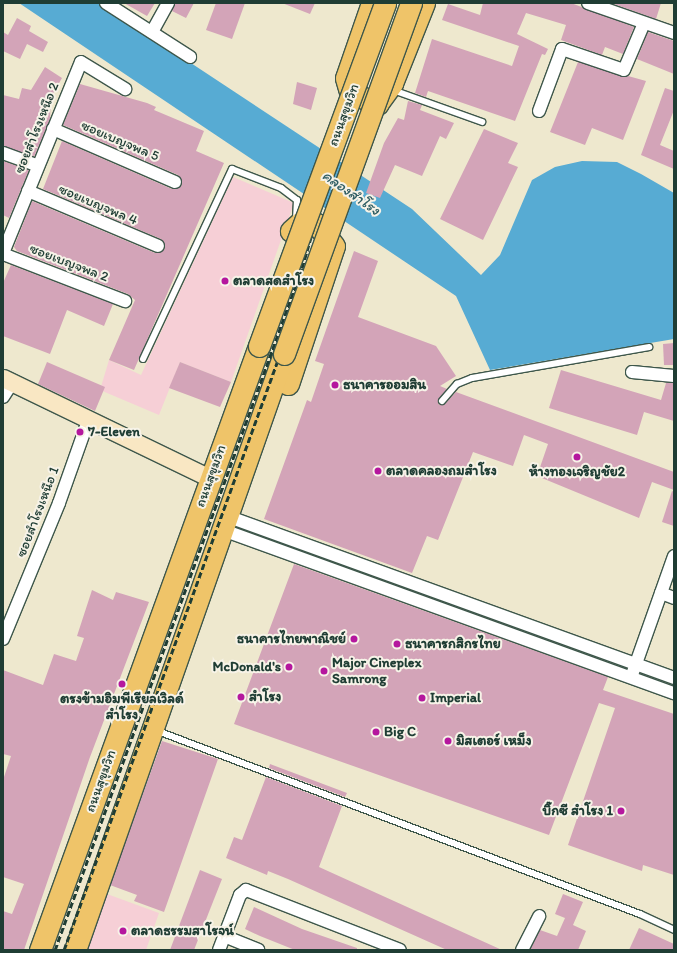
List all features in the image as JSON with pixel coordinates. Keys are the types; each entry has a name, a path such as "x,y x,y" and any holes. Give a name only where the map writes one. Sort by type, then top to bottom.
{"highway":[{"path":"372,3 346,78 350,92 377,104 389,89 424,3"},
{"name":"ถนนสุขุมวิท","path":"40,950 258,346 385,3"},
{"name":"ถนนสุขุมวิท","path":"75,950 152,729 227,524 284,354 411,3"},
{"path":"210,478 212,453 292,228 302,221 317,224 334,246 333,254 244,503 227,524"}],"main road":[{"path":"6,386 88,421 210,478"}],"street":[{"path":"106,3 190,57"},
{"path":"152,32 168,3"},
{"path":"588,3 674,33"},
{"path":"539,111 562,49 624,70 644,23"},
{"name":"ซอยสำโรงเหนือ 2","path":"3,254 8,224 28,191 80,62 125,89"},
{"name":"ซอยเบญจพล 5","path":"52,129 175,182"},
{"path":"3,153 38,166"},
{"name":"ซอยเบญจพล 4","path":"28,191 158,246"},
{"name":"ซอยเบญจพล 2","path":"3,254 125,301"},
{"path":"632,372 674,376"},
{"name":"ซอยสำโรงเหนือ 1","path":"4,636 59,503 88,421"},
{"path":"227,524 633,672 674,693"},
{"path":"633,672 674,556"},
{"path":"661,593 674,598"},
{"path":"633,672 673,675"},
{"path":"219,950 240,895 246,890 400,950"},
{"path":"522,950 539,916"},
{"path":"224,936 258,950"}],"lane":[{"path":"389,89 482,122"},
{"path":"143,358 232,168 281,188 297,200 298,212 292,228"},
{"path":"442,400 457,384 472,378 649,347"},
{"path":"152,729 640,914 674,930"}],"shaded area":[{"name":"ตลาดสดสำโรง","path":"233,177 294,203 231,382 180,362 159,415 100,390 109,360 141,375"},
{"name":"ตลาดธรรมสาโรจน์","path":"107,894 159,913 146,950 86,950"}],"water":[{"name":"คลองสำโรง","path":"19,3 100,3 412,209 481,275 500,255 532,180 555,167 582,161 617,162 641,174 674,193 674,339 490,370 456,296"}],"building":[{"path":"124,3 155,3 147,16"},
{"path":"175,3 194,3 186,18 172,11"},
{"path":"216,3 245,3 232,39 206,30"},
{"path":"282,3 315,3 310,14"},
{"path":"483,3 571,3 634,27 623,54 605,47 602,55 561,40 566,25 526,13 517,34 548,49 545,55 542,54 515,121 428,91 426,97 415,93 432,39 512,66 519,46 442,20 448,4 480,15"},
{"path":"611,3 661,3 656,19"},
{"path":"17,18 31,26 29,31 48,42 43,52 27,44 20,59 3,51 3,32 8,35"},
{"path":"648,32 674,41 674,74 637,59"},
{"path":"578,62 646,81 623,140 592,128 585,145 550,132"},
{"path":"45,67 62,78 51,97 50,119 34,157 3,146 3,95 19,99 22,88 31,90"},
{"path":"297,82 317,88 311,110 293,104"},
{"path":"80,84 147,103 156,107 154,110 204,131 196,151 224,163 134,370 109,360 135,300 128,294 17,251 14,247 32,201 155,253 165,249 161,239 43,189 62,141 172,189 182,185 178,175 63,125"},
{"path":"665,88 674,91 674,110 660,145 674,151 674,169 641,155"},
{"path":"408,101 422,105 420,110 454,123 446,139 440,136 422,176 395,165 380,198 366,193 384,143 398,118 404,120"},
{"path":"484,129 518,143 508,163 518,167 483,240 440,219"},
{"path":"3,161 29,170 9,218 3,215"},
{"path":"354,251 378,261 358,317 436,346 456,376 440,386 447,389 438,400 439,405 445,404 456,392 674,472 674,490 652,482 639,518 537,476 548,444 524,435 513,466 473,452 438,540 427,536 412,573 264,519 307,400 311,402 324,364 315,361"},
{"path":"11,265 113,304 104,326 67,310 50,354 3,336 3,283"},
{"path":"674,343 674,365 664,365 663,344"},
{"path":"47,362 105,387 95,411 38,384"},
{"path":"180,362 231,382 220,407 169,388"},
{"path":"561,370 661,400 666,383 674,383 674,421 644,412 637,435 549,408"},
{"path":"672,491 674,492 674,526 662,522"},
{"name":"Imperial","path":"294,564 608,677 603,690 674,714 674,875 643,865 642,871 568,845 615,708 599,703 549,835 234,724"},
{"path":"92,590 113,600 116,592 149,602 90,757 24,950 3,950 3,911 12,914 24,884 3,877 3,780 11,756 3,754 3,670 43,685 54,654 76,661 84,638 77,636"},
{"path":"162,741 218,759 164,912 134,901 137,895 110,885"},
{"path":"270,764 347,793 345,797 269,768"},
{"path":"266,777 342,806 319,867 502,950 447,950 288,879 268,871 267,875 226,858 234,837 242,840"},
{"path":"200,870 222,879 194,950 170,950"},
{"path":"563,894 583,902 573,925 586,931 578,950 530,950 540,930 557,936 565,918 555,914"},
{"path":"254,907 302,929 357,948 357,950 295,950 260,936 245,929"},
{"path":"639,928 674,944 674,950 629,950"}],"railway":[{"path":"55,950 302,268 359,72 384,3"},
{"path":"64,950 287,335 387,94 419,3"}],"place":[{"name":"ตลาดสดสำโรง","path":"225,281"},
{"name":"ธนาคารออมสิน","path":"335,385"},
{"name":"7-Eleven","path":"80,432"},
{"name":"ห้างทองเจริญชัย2","path":"577,457"},
{"name":"ตลาดคลองถมสำโรง","path":"378,471"},
{"name":"ธนาคารไทยพาณิชย์","path":"354,639"},
{"name":"ธนาคารกสิกรไทย","path":"397,644"},
{"name":"McDonald's","path":"289,667"},
{"name":"Major Cineplex Samrong","path":"324,671"},
{"name":"ตรงข้ามอิมพีเรียลเวิลด์ สําโรง","path":"122,684"},
{"name":"สำโรง","path":"241,697"},
{"name":"Imperial","path":"422,698"},
{"name":"Big C","path":"376,732"},
{"name":"มิสเตอร์ เหม็ง","path":"448,741"},
{"name":"บิ๊กซี สำโรง 1","path":"621,811"},
{"name":"ตลาดธรรมสาโรจน์","path":"123,931"}]}
